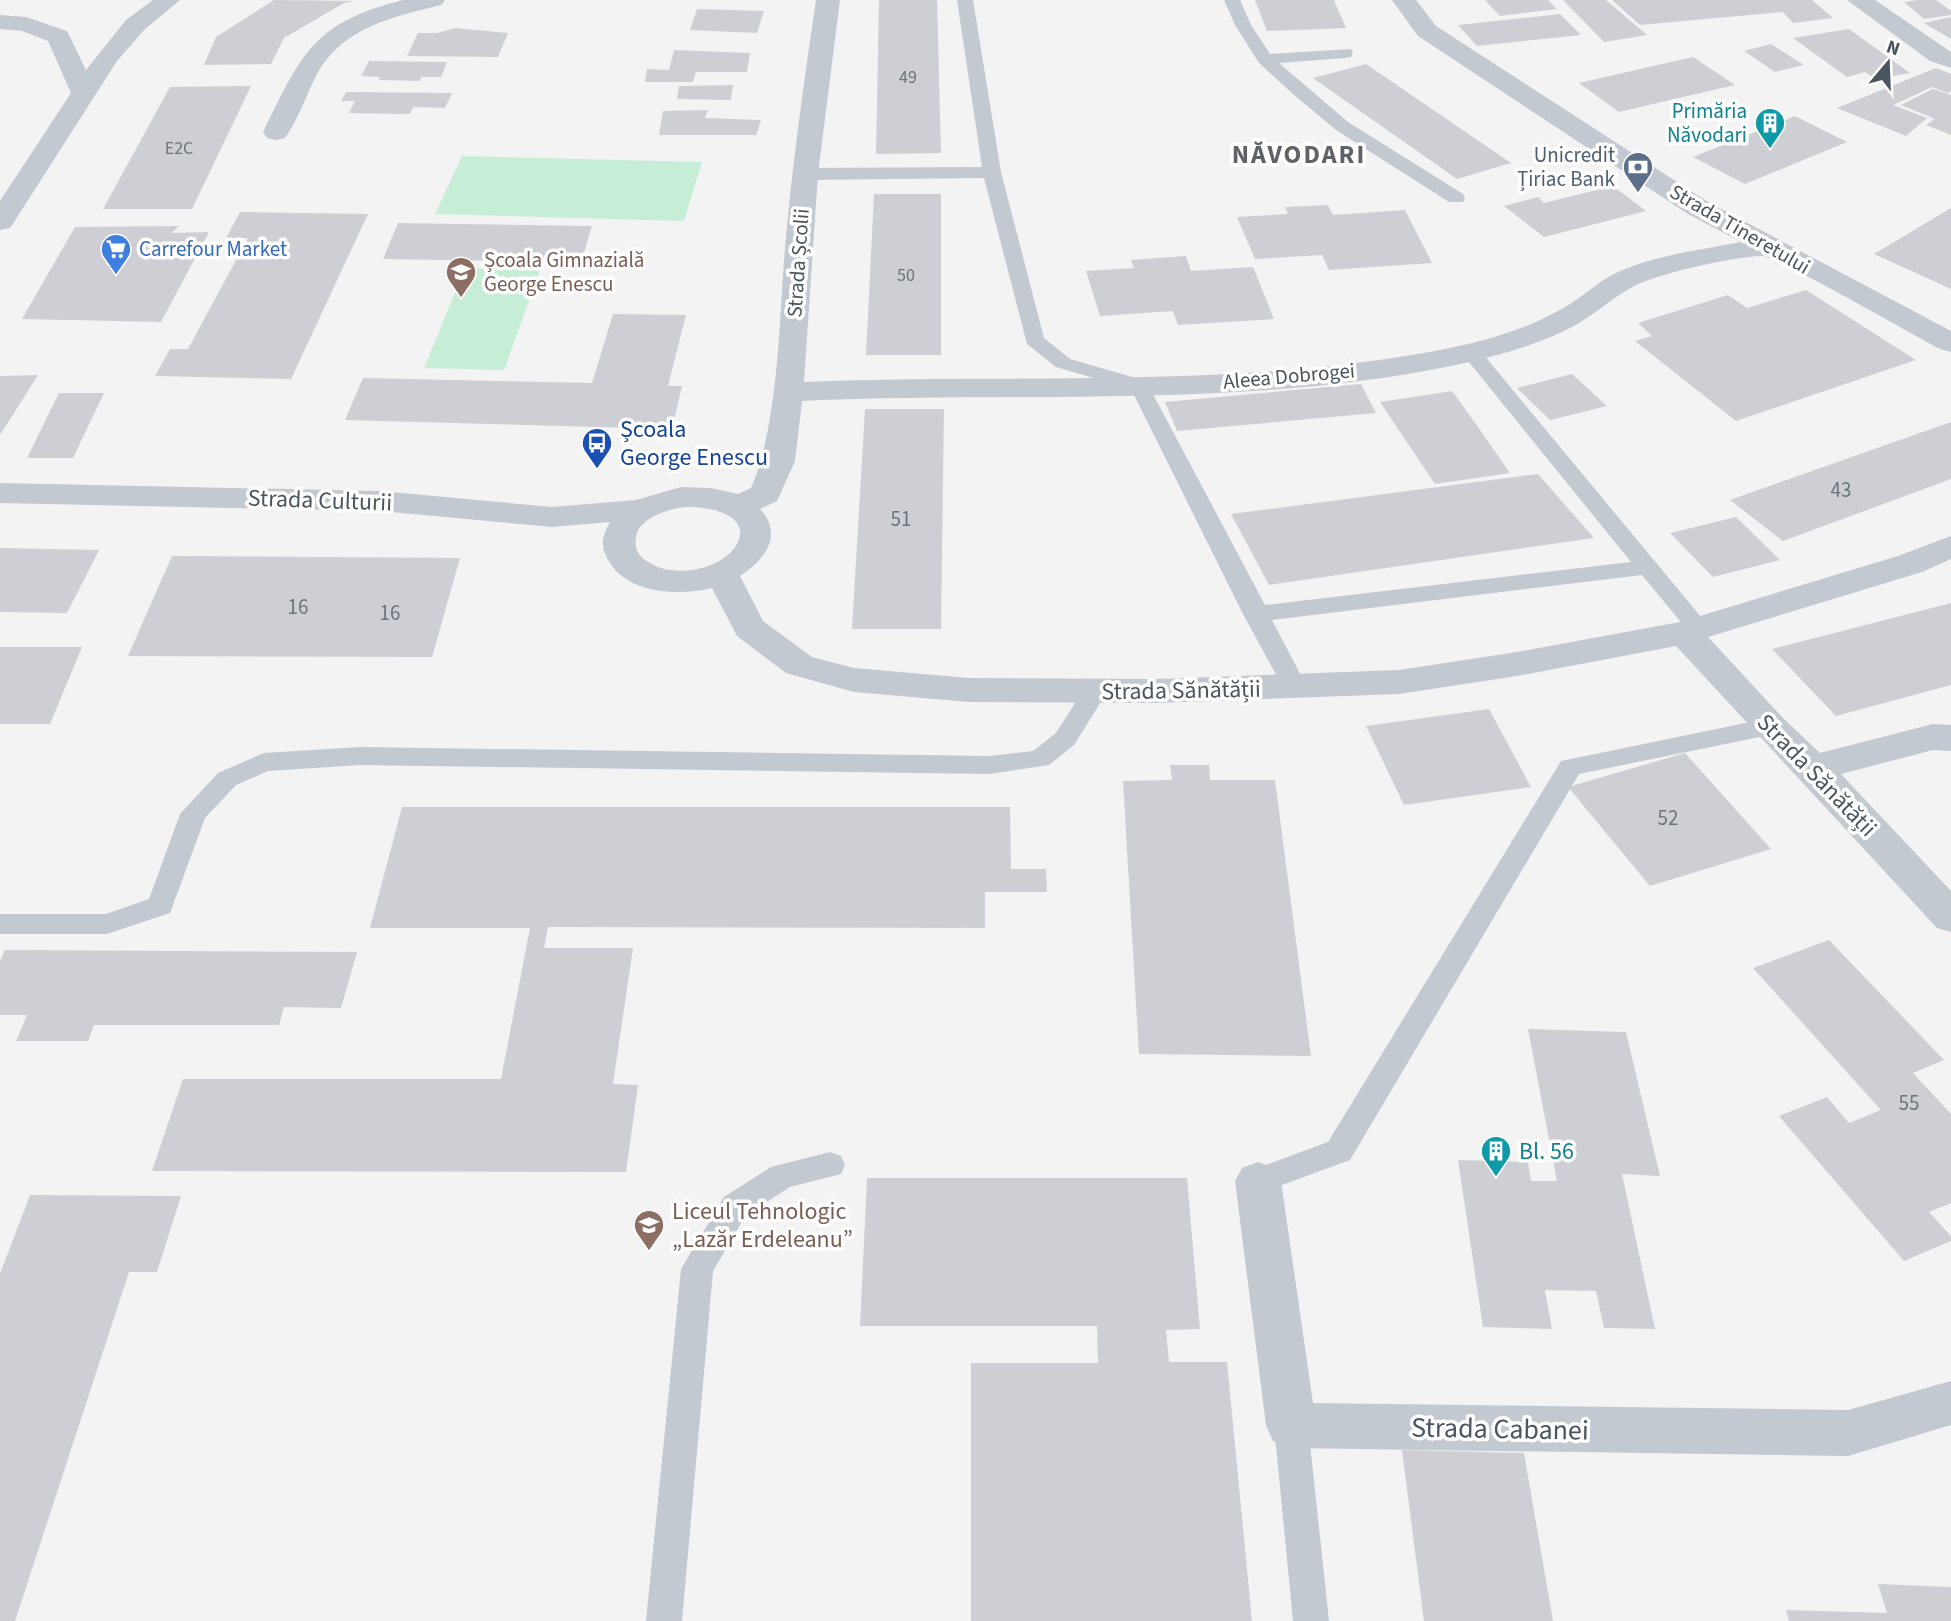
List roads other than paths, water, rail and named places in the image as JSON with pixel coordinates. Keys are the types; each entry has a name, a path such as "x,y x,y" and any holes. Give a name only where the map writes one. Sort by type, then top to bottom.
{"street":[{"path":"0,222 107,57 135,25 167,0"},
{"path":"276,132 309,69 329,41 373,16 433,0"},
{"name":"Strada Școlii","path":"738,507 765,494 779,461 789,392 805,174 828,0"},
{"name":"Strada Tineretului","path":"1404,0 1427,31 1698,208 1951,343"},
{"path":"1859,0 1929,49 1951,61"},
{"path":"0,8 26,3"},
{"path":"107,57 121,3"},
{"path":"0,22 26,24 58,36 84,93"},
{"name":"Aleea Dobrogei","path":"789,392 1265,380 1410,364 1471,352 1525,336 1572,316 1631,276 1685,261 1767,246"},
{"name":"Strada Culturii","path":"0,493 380,501 552,517 639,510"},
{"path":"681,497 712,498 738,507 749,517 755,528 756,541 750,554 722,574 677,582 655,579 637,572 623,562 617,549 617,535 625,522 651,504 681,497"},
{"name":"Strada Sănătății","path":"722,574 749,628 799,665 854,680 902,685 969,690 1095,692 1399,682 1517,664 1691,630 1897,568 1951,546"},
{"name":"Strada Sănătății","path":"1691,630 1770,727 1813,768 1951,917"},
{"path":"1813,768 1933,737 1951,738"},
{"path":"1258,1181 1291,1425"},
{"name":"Strada Cabanei","path":"1291,1425 1848,1433 1951,1404"}],"lane":[{"path":"965,0 992,173 1034,340 1063,363 1139,385 1295,687"},
{"path":"1232,0 1243,25 1265,59 1342,126 1455,198"},
{"path":"1265,59 1345,53"},
{"path":"805,174 992,173"},
{"path":"1471,352 1647,567 1691,630"},
{"path":"1255,614 1647,567"},
{"path":"0,924 107,924 160,906 193,814 227,779 264,762 360,756 989,765 1040,759 1065,739 1095,692"},
{"path":"1258,1181 1339,1151 1570,767 1770,727"},
{"path":"664,1621 697,1269 735,1206 782,1176 830,1165"},
{"path":"1291,1425 1311,1621"}],"place":[{"name":"Primăria Năvodari","path":"1770,150"},
{"name":"Unicredit Țiriac Bank","path":"1638,194"},
{"name":"Carrefour Market","path":"116,276"},
{"name":"Școala Gimnazială George Enescu","path":"461,299"},
{"name":"Școala George Enescu","path":"597,470"},
{"name":"Bl. 56","path":"1496,1178"},
{"name":"Liceul Tehnologic „Lazăr Erdeleanu”","path":"649,1252"}],"district":[{"name":"NĂVODARI","path":"1299,154"}]}
